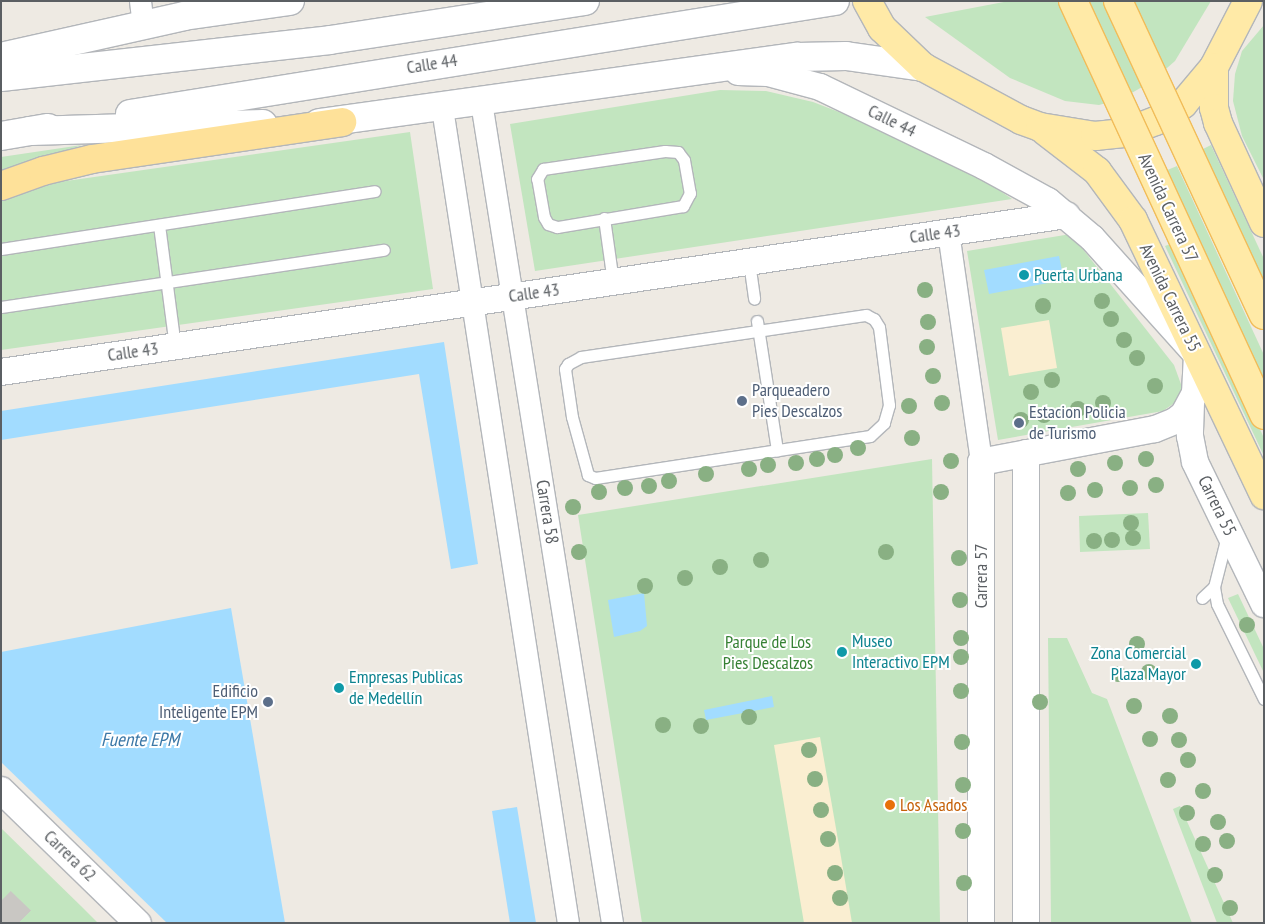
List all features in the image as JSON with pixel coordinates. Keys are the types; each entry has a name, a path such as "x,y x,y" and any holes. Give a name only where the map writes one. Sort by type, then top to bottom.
{"highway":[{"path":"1,186 42,171 92,159 342,122"}],"main road":[{"path":"1,57 141,13 184,16 290,1"},
{"path":"1,77 330,40 586,1"},
{"name":"Calle 44","path":"1,136 336,79 835,1"},
{"path":"867,1 882,28 923,67 1040,128 1074,134 1124,134 1156,121 1183,104 1214,67 1242,13 1261,1"},
{"name":"Avenida Carrera 57","path":"1073,1 1264,415"},
{"path":"1118,1 1264,315"},
{"name":"Calle 44","path":"30,131 342,122 702,70 822,55 923,67"},
{"path":"1214,67 1214,108 1218,123 1264,224"},
{"name":"Avenida Carrera 55","path":"1040,128 1097,171 1115,192 1133,220 1264,495"}],"street":[{"name":"Calle 44","path":"702,70 768,73 820,87 1028,189 1067,215"},
{"name":"Carrera 58","path":"481,102 612,923"},
{"path":"442,108 568,923"},
{"name":"Calle 43","path":"1,372 1067,215"},
{"path":"1067,215 1092,238 1197,355"},
{"name":"Carrera 57","path":"948,232 981,462 981,923"},
{"name":"Carrera 55","path":"1197,355 1197,377 1191,403 1190,436 1195,462 1264,604"},
{"path":"981,462 1155,429 1176,421 1191,403"},
{"path":"1155,429 1175,438 1195,462"},
{"path":"1026,453 1026,923"},
{"name":"Carrera 62","path":"1,790 138,923"}],"lane":[{"path":"678,152 684,160 690,193 683,206 604,218 557,227 548,224 537,179 539,172 543,169 618,158 678,152"},
{"path":"1,249 375,191"},
{"path":"604,218 613,282"},
{"path":"159,225 175,346"},
{"path":"1,307 167,284 384,250"},
{"path":"748,262 754,299"},
{"path":"866,315 874,319 878,327 889,405 884,423 870,436 595,478 588,475 584,468 572,417 565,369 582,357 758,326 866,315"},
{"path":"758,326 777,450"},
{"path":"1229,529 1214,586 1217,604 1264,699"},
{"path":"1202,598 1214,586"}],"green space":[{"path":"1009,1 1211,1 1175,61 1151,82 1121,99 1099,105 1065,101 1010,78 925,17"},
{"path":"1264,25 1264,180 1242,136 1233,101 1235,74 1242,51"},
{"path":"720,90 766,91 813,102 904,137 968,169 1012,199 535,271 510,124"},
{"path":"410,132 433,289 1,350 1,199 59,182"},
{"path":"82,145 1,174 1,157"},
{"path":"1211,145 1264,259 1264,286 1199,151"},
{"path":"1177,166 1264,355 1264,388 1165,171"},
{"path":"1071,234 1174,365 1182,387 1177,401 1163,411 998,440 967,251"},
{"path":"1173,243 1264,438 1264,456 1165,246"},
{"name":"Parque de Los Pies Descalzos","path":"932,459 940,923 642,923 578,515"},
{"path":"1148,513 1150,549 1080,552 1079,516"},
{"path":"1238,594 1264,649 1264,673 1228,598"},
{"path":"1048,638 1067,638 1092,693 1107,699 1192,923 1051,923"},
{"path":"1180,806 1233,923 1217,923 1173,809"},
{"path":"1,828 83,908 98,923 1,923"}],"sand":[{"path":"1049,320 1057,368 1009,376 1001,328"},
{"path":"820,737 852,923 804,923 774,745"}],"water":[{"name":"Puerta Urbana","path":"1059,256 1064,280 989,294 984,270"},
{"path":"444,342 478,564 451,569 419,374 1,440 1,411"},
{"path":"644,593 647,626 640,631 614,637 608,600"},
{"name":"Fuente EPM","path":"231,608 285,923 167,923 1,762 1,652"},
{"path":"772,696 774,707 706,720 704,710"},
{"path":"517,807 536,923 510,923 492,811"}],"tunnel":[{"path":"1,901 24,923"}],"place":[{"name":"Puerta Urbana","path":"1024,275"},
{"name":"Parqueadero Pies Descalzos","path":"742,401"},
{"name":"Estacion Policia de Turismo","path":"1019,423"},
{"name":"Museo Interactivo EPM","path":"842,652"},
{"name":"Zona Comercial Plaza Mayor","path":"1196,664"},
{"name":"Empresas Publicas de Medellín","path":"339,688"},
{"name":"Edificio Inteligente EPM","path":"268,702"},
{"name":"Los Asados","path":"890,805"}]}
